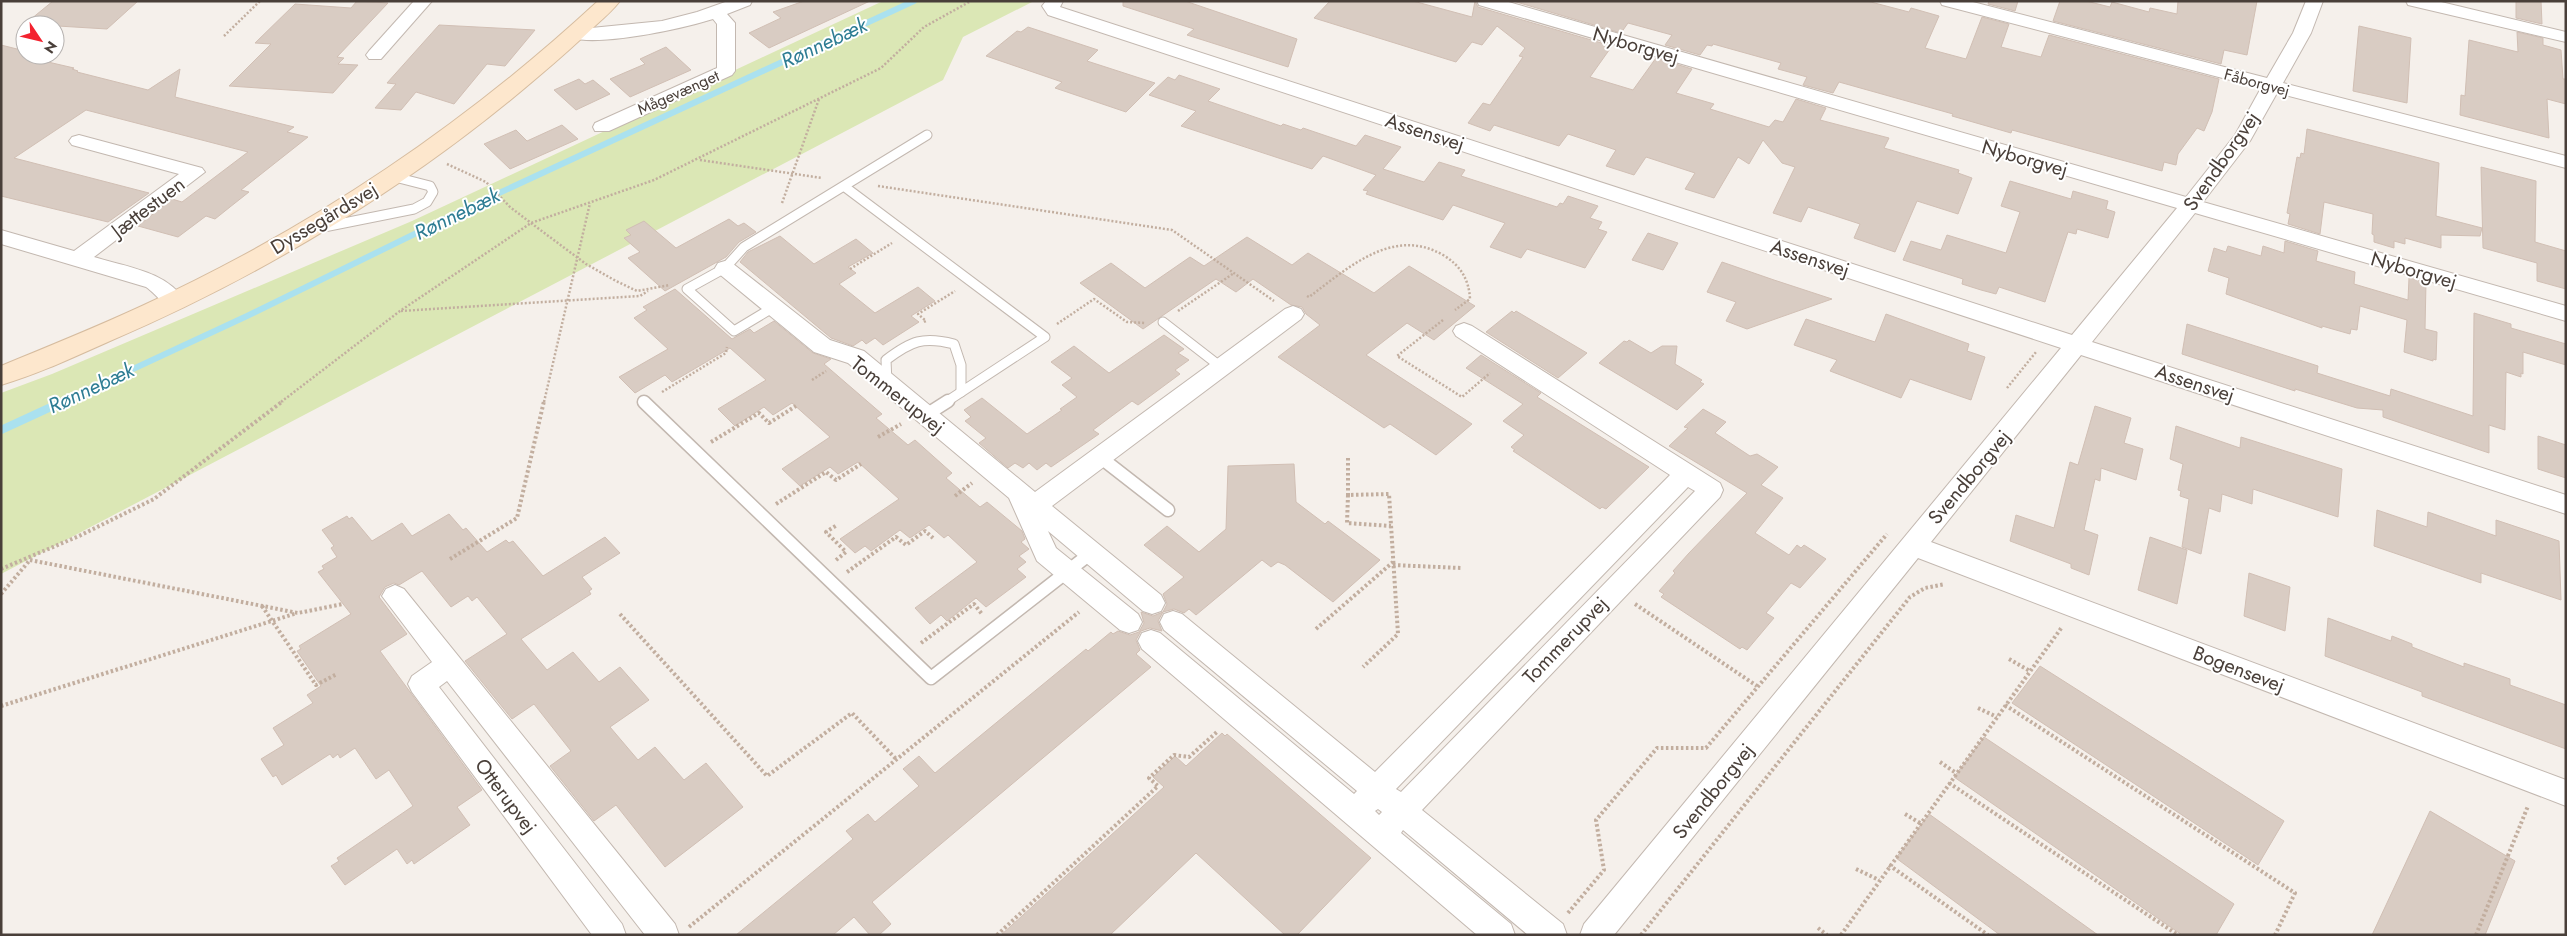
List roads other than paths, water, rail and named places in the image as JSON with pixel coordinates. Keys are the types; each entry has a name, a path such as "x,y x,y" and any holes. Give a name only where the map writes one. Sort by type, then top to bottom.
{"street":[{"path":"375,55 424,1"},
{"name":"Dyssegårdsvej","path":"1,376 175,302 305,231 391,176 469,122 577,34 610,1"},
{"path":"577,34 621,33 666,27 717,13 744,1"},
{"name":"Nyborgvej","path":"1485,1 2566,314"},
{"name":"Fåborgvej","path":"1948,1 2566,162"},
{"name":"Svendborgvej","path":"1595,935 2190,206 2243,137 2302,33 2315,1"},
{"path":"2414,1 2566,37"},
{"name":"Assensvej","path":"1054,6 2049,336 2566,504"},
{"name":"Mågevænget","path":"602,126 726,71 726,23 717,13"},
{"name":"Jættestuen","path":"76,260 195,172 78,141"},
{"name":"Jættestuen","path":"1,237 153,282 164,289 175,302"},
{"name":"Tommerupvej","path":"725,268 822,346 856,357 926,415 1027,504 1152,603"},
{"path":"1027,504 1100,457 1221,367 1288,310"},
{"name":"Tommerupvej","path":"1382,834 1614,589 1711,490 1464,331"},
{"name":"Tommerupvej","path":"1355,812 1686,474"},
{"name":"Tommerupvej","path":"1027,504 1046,554 1129,622"},
{"name":"Bogensevej","path":"1912,545 2566,793"},
{"name":"Otterupvej","path":"395,596 450,665 675,932"},
{"path":"1173,622 1551,934"},
{"path":"1151,641 1500,935"},
{"name":"Otterupvej","path":"450,665 421,684 611,935"}],"lane":[{"path":"774,307 734,330 687,289 725,268 744,247 849,185 926,135"},
{"path":"305,231 414,209 427,202 433,192 430,186 391,176"},
{"path":"849,185 907,234 1045,337 926,415"},
{"path":"1163,322 1221,367"},
{"path":"887,383 886,360 907,343 931,338 954,344 961,365 961,392"},
{"path":"644,402 931,678 1091,553"},
{"path":"1100,457 1168,510"}],"waterway":[{"name":"Rønnebæk","path":"62,402 247,316 484,200 914,1"},
{"name":"Rønnebæk","path":"1,430 64,401"}]}
